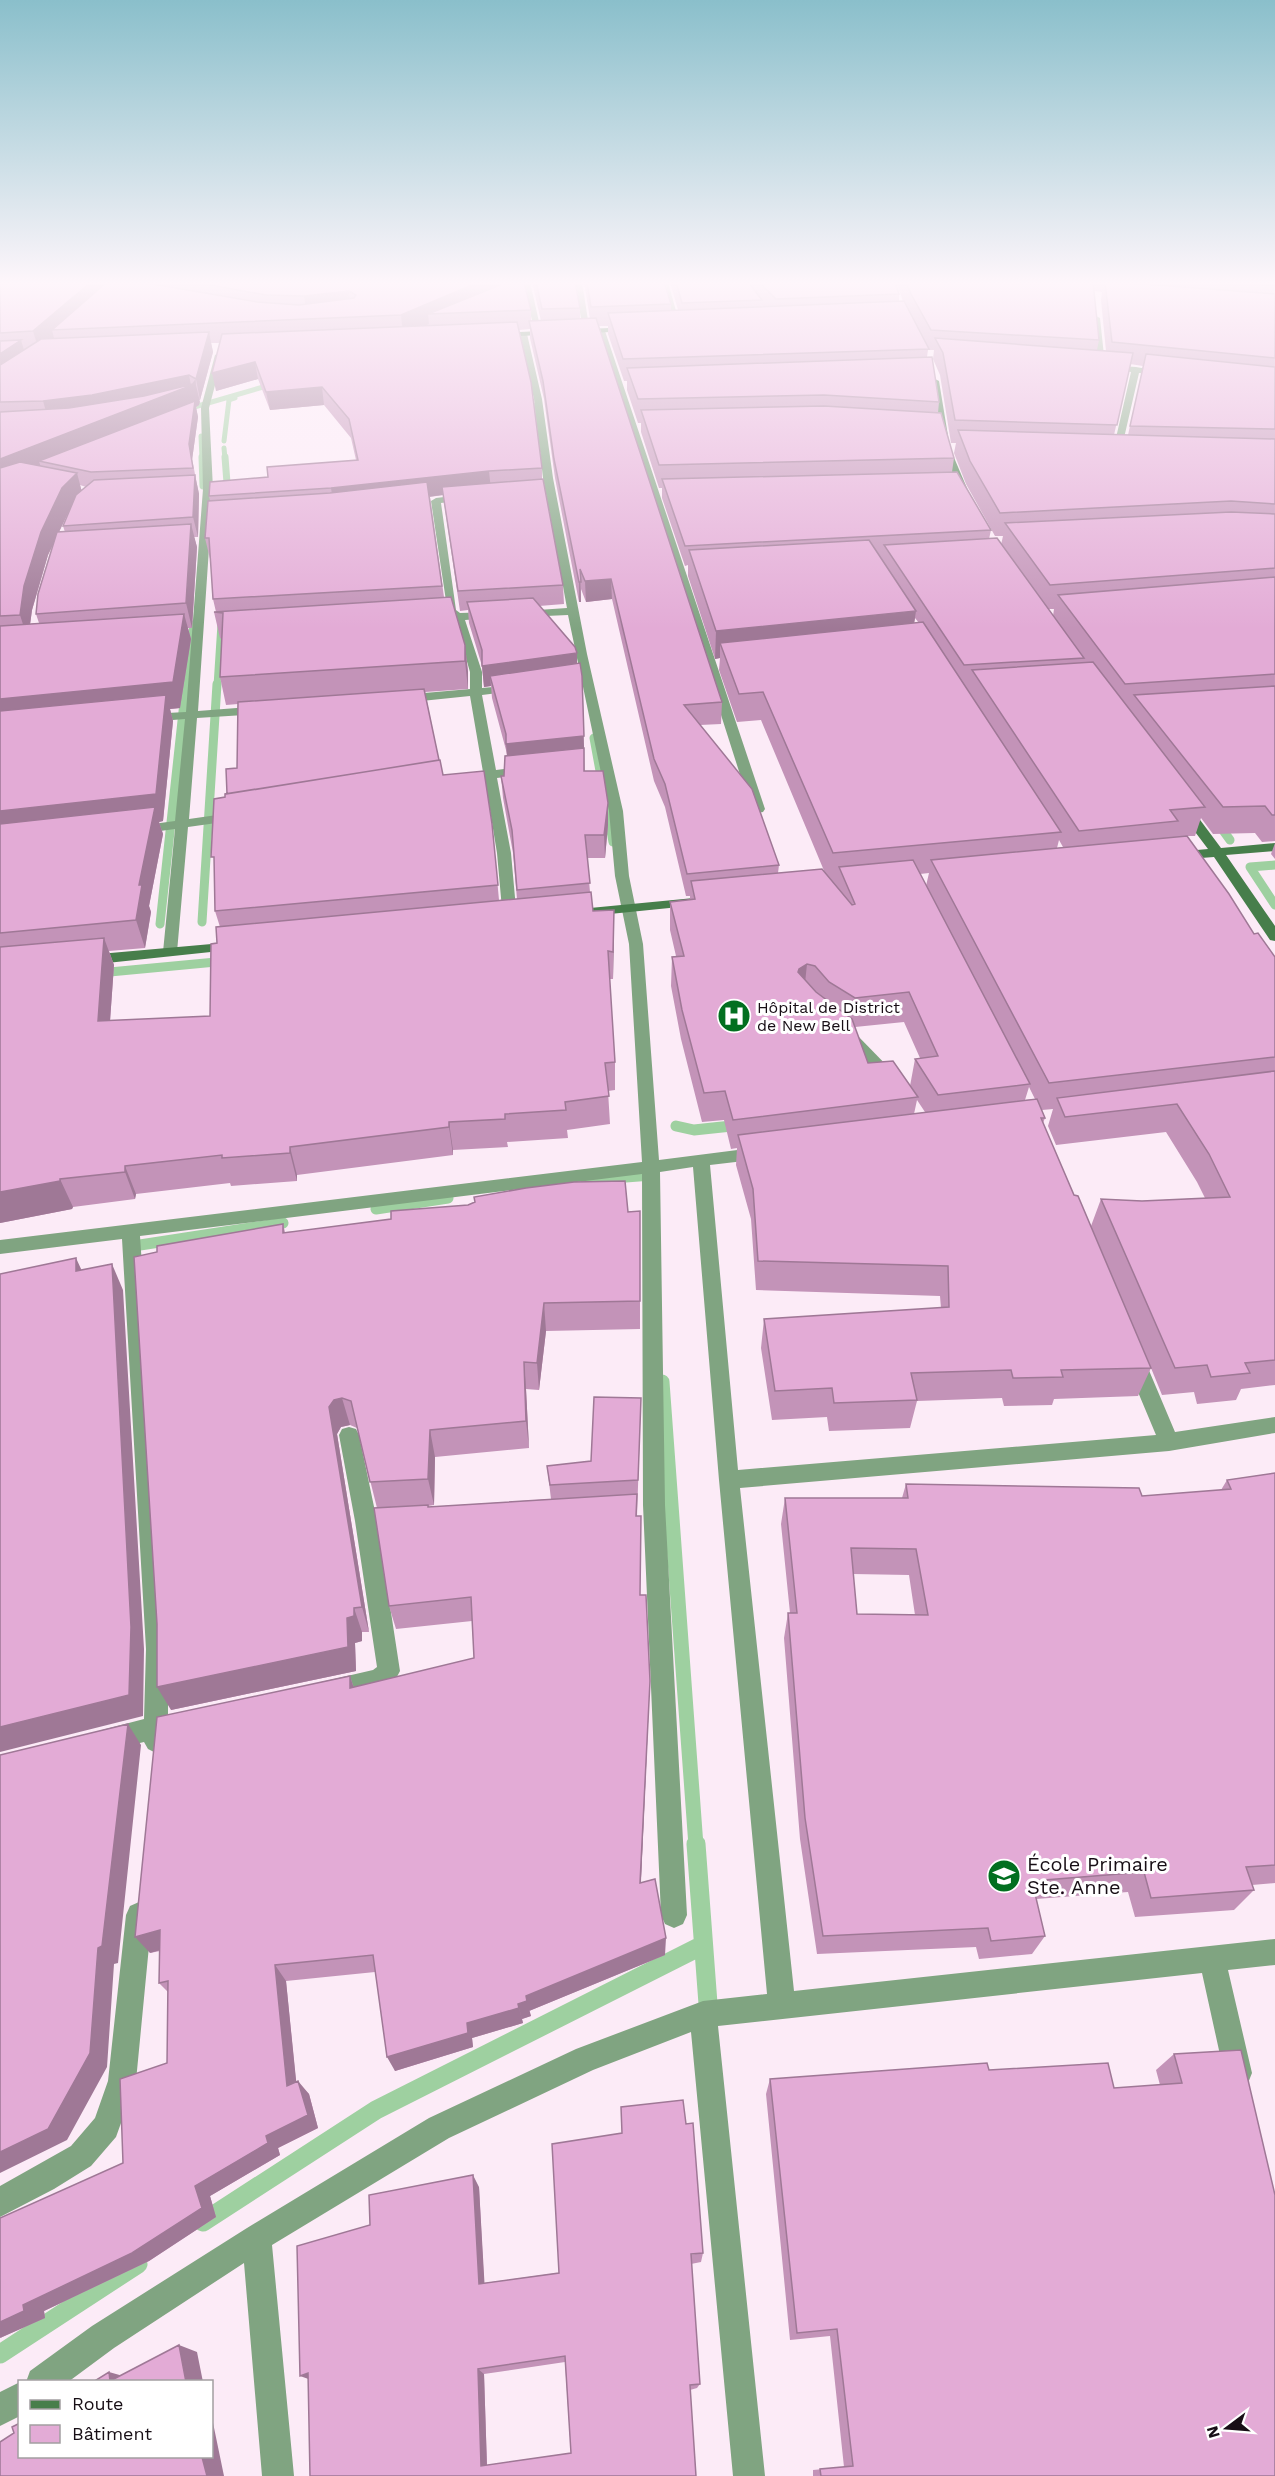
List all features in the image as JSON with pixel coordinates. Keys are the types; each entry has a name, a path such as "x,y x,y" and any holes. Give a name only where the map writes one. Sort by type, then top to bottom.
{"street":[{"path":"170,952 199,633 199,542 211,520 202,489 205,398"},
{"path":"538,398 545,492 574,611 581,654 582,679 599,762 616,811 622,876 636,944 651,1166 654,1505 674,1915"},
{"path":"629,398 687,571 761,817"},
{"path":"933,398 937,430 952,448 953,485 970,504"},
{"path":"1117,451 1129,398"},
{"path":"195,412 204,402"},
{"path":"1106,451 1128,452"},
{"path":"483,495 430,502 451,610 459,617 476,672 476,694 504,853 510,920"},
{"path":"424,619 574,611"},
{"path":"394,700 476,694 532,686"},
{"path":"140,719 272,709"},
{"path":"443,782 536,769"},
{"path":"1176,798 1218,853 1275,937"},
{"path":"126,831 255,813"},
{"path":"1159,858 1275,848"},
{"path":"575,914 708,901"},
{"path":"69,962 252,945"},
{"path":"835,1026 849,1037 897,1086 903,1096"},
{"path":"0,1247 772,1152"},
{"path":"701,1160 729,1480 782,2006"},
{"path":"131,1231 157,1649 157,1727 154,1762"},
{"path":"1129,1345 1169,1442"},
{"path":"729,1480 1169,1442 1275,1425"},
{"path":"309,1695 379,1680 389,1671 366,1521 349,1435"},
{"path":"631,1507 654,1505"},
{"path":"366,1521 389,1520"},
{"path":"90,1743 192,1719"},
{"path":"0,2202 81,2156 106,2127 122,2081 141,1892"},
{"path":"44,2380 103,2337 257,2238 439,2128 586,2059 704,2014 1275,1952"},
{"path":"1212,1959 1244,2096"},
{"path":"704,2014 749,2476"},
{"path":"257,2238 278,2476"},
{"path":"0,2410 18,2398"}],"building":[{"path":"0,398 71,398 43,401 0,402"},
{"path":"134,398 160,398 0,459 0,412 69,408"},
{"path":"331,398 533,398 542,468 489,471 331,488 209,496 210,482 268,477 267,467 358,460 349,419"},
{"path":"545,398 622,398 722,702 684,705 752,789 779,865 687,874 665,784 654,759 611,579 585,581 580,569 581,582 579,582 554,459"},
{"path":"637,398 706,398 638,399"},
{"path":"866,398 938,398 939,402"},
{"path":"951,398 1123,398 1117,425 955,420"},
{"path":"1136,398 1275,398 1275,429 1130,426"},
{"path":"195,401 189,444 193,468 91,472 39,461"},
{"path":"824,406 941,413 954,458 659,465 641,410"},
{"path":"958,430 1275,439 1275,504 1231,501 1000,513 970,461"},
{"path":"20,462 77,473 62,488 41,532 24,586 20,615 0,616 0,468"},
{"path":"957,472 991,530 685,546 662,479"},
{"path":"195,475 193,517 63,526 76,495 94,480"},
{"path":"543,479 563,585 458,591 442,487"},
{"path":"427,482 442,586 213,599 209,538 205,538 208,501 330,493"},
{"path":"1231,512 1275,514 1275,568 1050,585 1005,523"},
{"path":"191,524 186,603 36,614 38,594 57,532"},
{"path":"997,538 1084,658 964,665 884,545"},
{"path":"869,540 916,611 716,631 689,550"},
{"path":"1275,577 1275,674 1125,684 1058,595"},
{"path":"451,597 465,645 465,661 220,677 223,613 214,612"},
{"path":"533,598 575,647 577,653 482,666 482,650 467,602"},
{"path":"184,614 173,682 0,699 0,626"},
{"path":"923,622 1061,832 833,853 763,692 739,694 720,643"},
{"path":"1093,662 1205,807 1170,810 1178,821 1079,831 972,670"},
{"path":"580,663 584,736 506,744 506,734 490,676"},
{"path":"1275,686 1275,815 1272,815 1265,806 1223,807 1134,695"},
{"path":"424,689 439,760 227,794 226,769 237,768 238,702"},
{"path":"166,695 156,794 0,811 0,711"},
{"path":"584,748 584,771 603,771 608,803 604,835 585,835 590,883 517,890 512,830 501,776 504,776 505,756"},
{"path":"440,760 443,775 484,771 498,885 215,911 214,857 211,857 214,799 225,797 225,794"},
{"path":"155,807 139,885 142,885 136,920 0,933 0,824"},
{"path":"1187,836 1229,894 1254,934 1258,933 1275,957 1275,1057 1049,1083 931,860"},
{"path":"913,860 1030,1084 938,1095 915,1059 938,1056 909,992 855,998 829,982 815,966 807,964 798,972 816,992 852,1019 868,1063 893,1061 918,1097 733,1120 725,1091 704,1093 682,1010 672,957 684,956 670,902 695,899 691,881 822,869 852,905 855,904 839,867"},
{"path":"591,892 593,911 614,910 613,952 608,951 615,1062 605,1063 609,1096 565,1102 566,1110 505,1114 505,1119 449,1122 449,1127 290,1147 290,1153 222,1158 222,1155 125,1166 125,1172 60,1179 60,1181 0,1192 0,947 104,938 98,1021 210,1016 211,944 217,943 216,927"},
{"path":"1275,1071 1275,1360 1245,1363 1250,1373 1211,1377 1207,1365 1175,1368 1101,1199 1142,1201 1230,1197 1209,1154 1177,1104 1065,1117 1057,1098"},
{"path":"1037,1099 1045,1118 1041,1118 1074,1195 1078,1196 1151,1368 1061,1370 1063,1377 1013,1378 1011,1370 911,1373 917,1400 834,1403 832,1388 775,1391 764,1319 949,1307 948,1266 758,1261 753,1189 738,1135"},
{"path":"625,1181 628,1212 640,1211 640,1301 544,1303 537,1363 524,1362 526,1421 430,1430 428,1479 370,1482 351,1401 342,1398 334,1400 329,1407 362,1607 354,1608 354,1616 347,1618 348,1647 157,1687 157,1624 134,1257 157,1252 157,1246 283,1224 283,1233 391,1219 391,1211 468,1205 475,1202 474,1197 526,1188 574,1182"},
{"path":"76,1258 76,1271 112,1264 131,1627 129,1695 0,1727 0,1274"},
{"path":"594,1397 641,1398 638,1480 550,1485 547,1466 591,1461"},
{"path":"1275,1473 1275,1865 1246,1867 1254,1890 1151,1898 1144,1872 1032,1881 1045,1936 991,1941 988,1928 823,1936 805,1818 788,1613 797,1613 785,1498 908,1498 906,1484 1139,1488 1142,1496 1231,1489 1227,1480","holes":["851,1548 916,1549 928,1615 857,1614"]},
{"path":"637,1494 636,1516 641,1516 640,1595 646,1595 650,1681 640,1883 655,1879 666,1938 526,1996 527,2001 518,2004 519,2008 467,2023 468,2033 387,2057 373,1955 275,1965 287,2086 298,2081 308,2115 266,2136 268,2143 195,2186 202,2208 132,2253 23,2305 24,2311 0,2322 0,2218 123,2163 120,2079 167,2063 168,1981 159,1983 160,1930 135,1937 157,1717 350,1676 350,1688 474,1658 471,1597 389,1606 374,1508 428,1505 428,1507"},
{"path":"128,1724 102,1946 98,1948 90,2053 48,2129 0,2152 0,1755"},
{"path":"1241,2050 1275,2195 1275,2476 821,2476 820,2469 853,2466 837,2329 797,2333 770,2079 987,2063 989,2070 1108,2063 1114,2088 1182,2083 1174,2054"},
{"path":"683,2100 686,2124 693,2123 703,2253 691,2254 700,2384 690,2385 696,2476 310,2476 308,2373 300,2376 297,2246 370,2225 369,2195 473,2175 479,2284 559,2273 552,2144 622,2133 621,2107","holes":["565,2356 571,2453 481,2466 478,2369"]},
{"path":"179,2345 186,2380 112,2380"},
{"path":"109,2372 110,2380 96,2380"},
{"path":"18,2424 18,2458 202,2458 207,2476 0,2476 0,2442 14,2433 12,2427"}],"waterway":[{"path":"184,410 227,398"},
{"path":"224,441 229,400 235,398"},
{"path":"533,405 541,447"},
{"path":"201,436 202,459"},
{"path":"224,448 225,459"},
{"path":"202,457 203,486"},
{"path":"225,457 228,496"},
{"path":"186,686 193,624"},
{"path":"217,686 221,624"},
{"path":"160,924 186,684"},
{"path":"202,922 217,684"},
{"path":"594,738 613,842"},
{"path":"1217,822 1230,840"},
{"path":"1275,865 1250,867 1275,905"},
{"path":"99,973 216,962"},
{"path":"676,1126 694,1130 741,1125"},
{"path":"586,1180 652,1175"},
{"path":"376,1209 448,1198"},
{"path":"140,1245 283,1223"},
{"path":"662,1382 696,1846"},
{"path":"696,1844 709,2017"},
{"path":"203,2222 376,2110 703,1945"},
{"path":"0,2354 138,2264"}],"place":[{"name":"Hôpital de District de New Bell","path":"734,1016"},
{"name":"École Primaire Ste. Anne","path":"1004,1876"}]}
